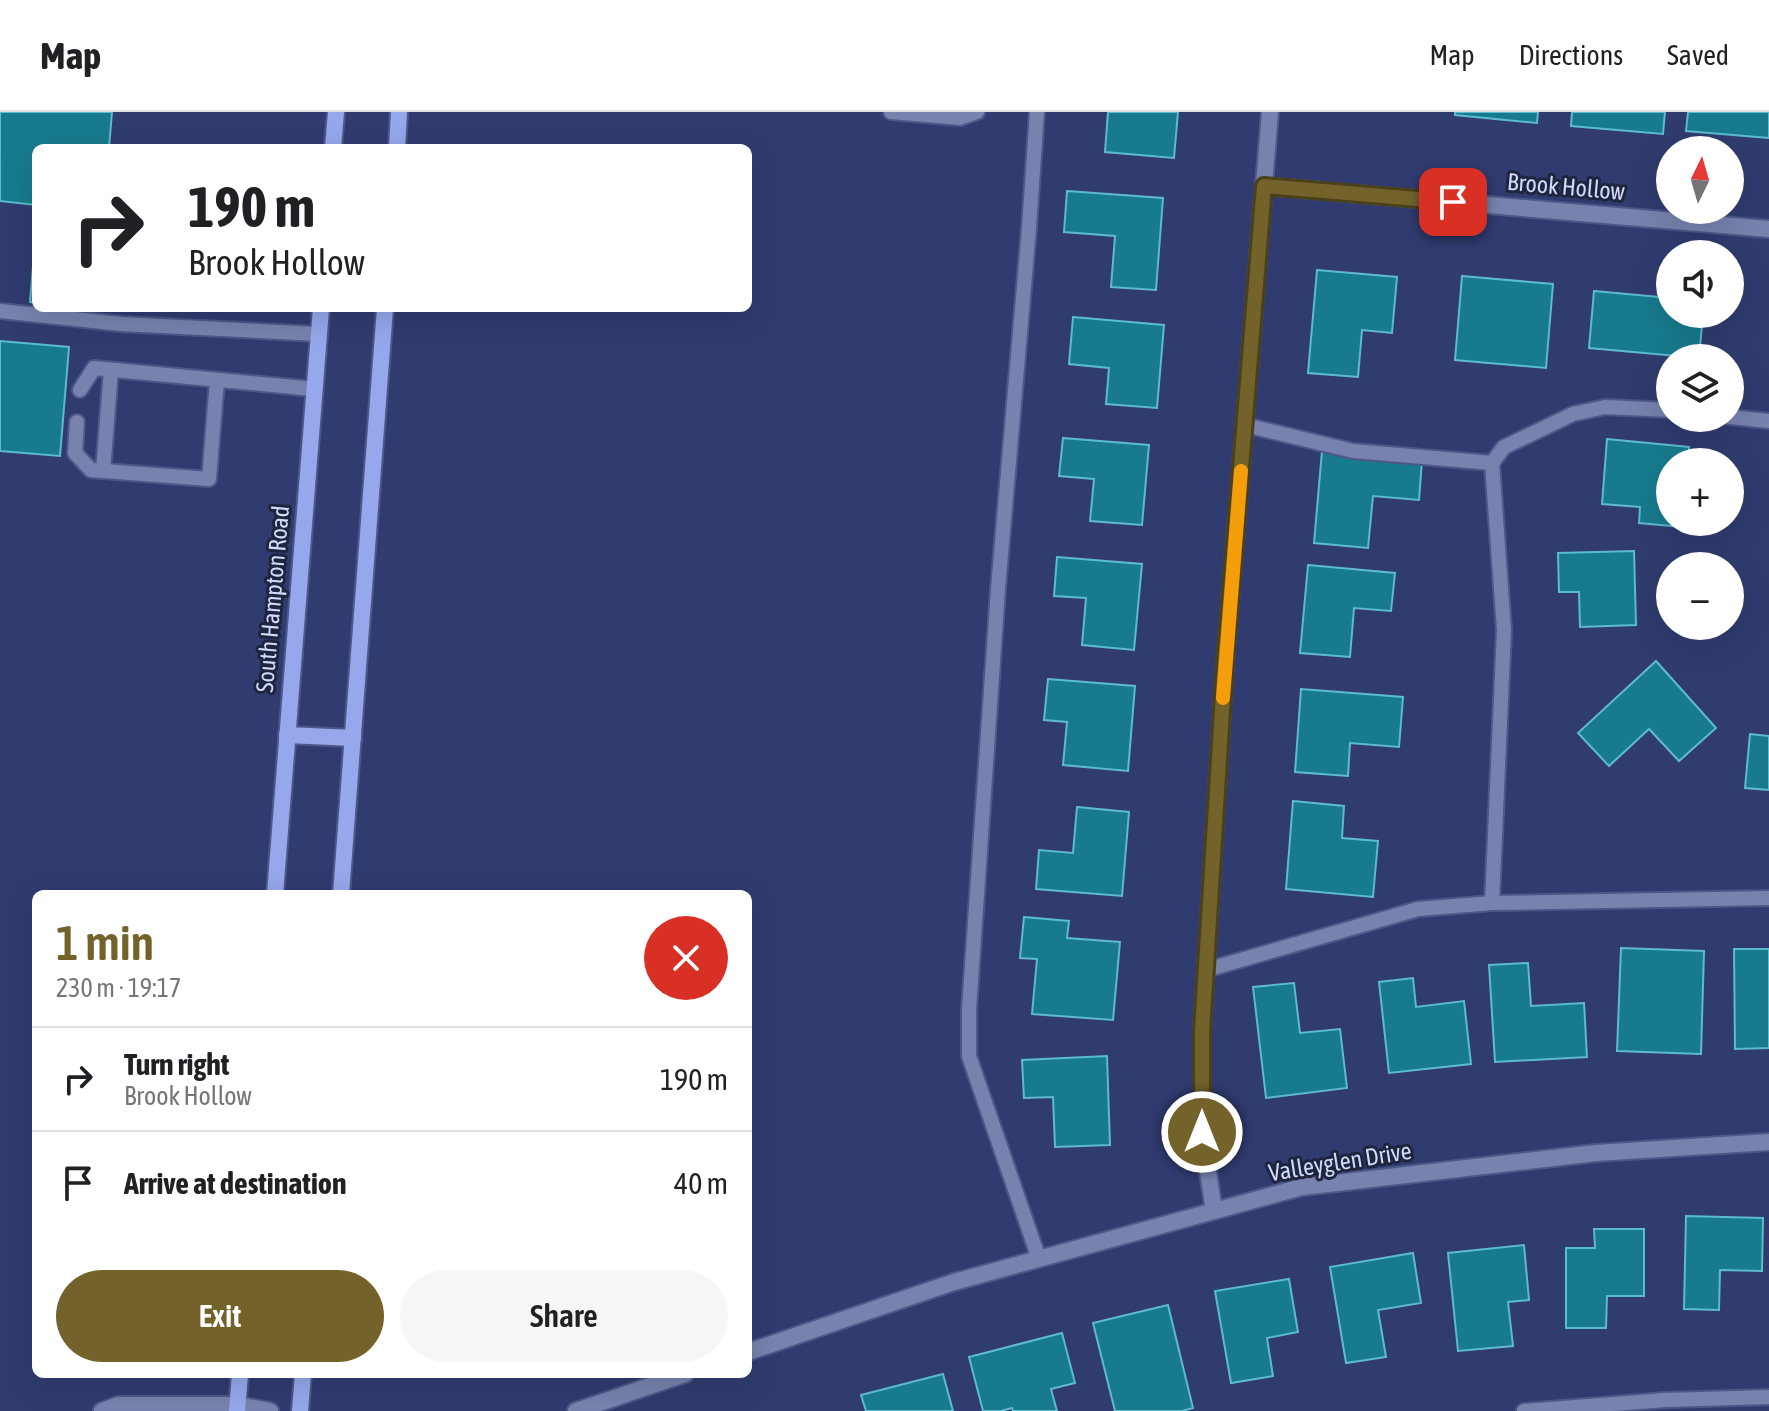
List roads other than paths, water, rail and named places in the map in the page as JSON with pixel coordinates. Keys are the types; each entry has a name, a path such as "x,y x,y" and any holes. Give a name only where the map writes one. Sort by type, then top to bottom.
{"main road":[{"path":"333,144 336,112"},
{"path":"397,144 399,112"},
{"name":"South Hampton Road","path":"275,890 321,312"},
{"path":"341,890 385,312"},
{"path":"287,735 353,738"},
{"path":"238,1408 240,1378"},
{"path":"300,1411 303,1378"}],"street":[{"path":"1214,1211 1202,1132 1202,1031 1225,663 1270,112"},
{"name":"Brook Hollow","path":"1264,186 1769,229"},
{"name":"Valleyglen Drive","path":"752,1351 954,1282 1302,1187 1596,1153 1769,1142"},
{"path":"576,1411 673,1378"},
{"path":"102,1411 118,1405 270,1411"}],"lane":[{"path":"891,112 960,118 977,112"},
{"path":"1037,112 998,589 969,1010 969,1056 1039,1259"},
{"path":"0,311 121,324 318,334"},
{"path":"80,390 94,368 314,389"},
{"path":"103,471 111,370"},
{"path":"77,422 75,453 91,470 209,479 217,380"},
{"path":"1492,903 1504,630 1492,463 1504,447 1573,414 1605,407 1656,409"},
{"path":"1744,418 1769,421"},
{"path":"1245,425 1353,451 1492,463"},
{"path":"1206,970 1418,909 1492,903 1769,898"},
{"path":"1524,1411 1665,1400 1769,1397"}]}
